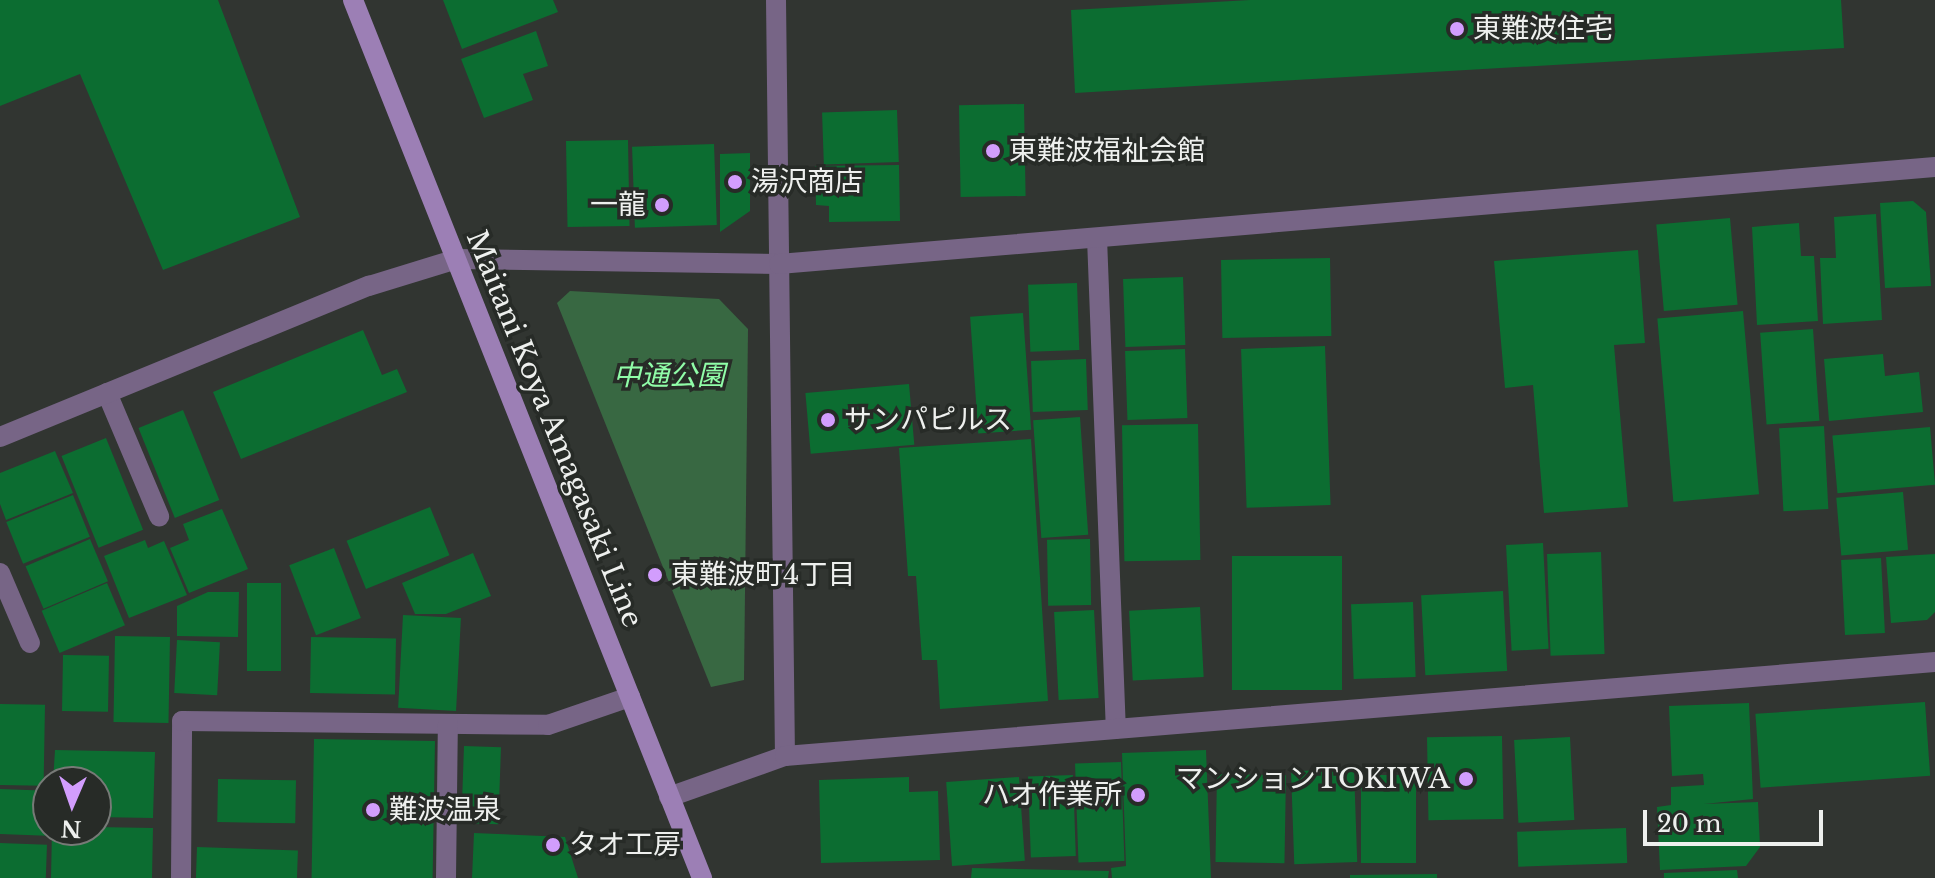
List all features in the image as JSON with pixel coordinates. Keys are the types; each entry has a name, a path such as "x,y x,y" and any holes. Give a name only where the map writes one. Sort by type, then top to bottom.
{"main road":[{"name":"Maitani Koya Amagasaki Line","path":"353,0 702,878"}],"street":[{"path":"776,0 785,756"},
{"path":"0,437 369,286 457,259 779,264 1935,167"},
{"path":"1097,238 1116,729"},
{"path":"107,393 159,516"},
{"path":"0,573 30,643"},
{"path":"669,797 785,756 1935,662"},
{"path":"181,878 182,721 548,725 630,697"},
{"path":"446,878 448,724"}],"green space":[{"name":"中通公園","path":"570,291 719,299 748,329 744,680 711,687 557,303"}],"building":[{"path":"0,0 218,0 300,217 163,270 80,74 0,106"},
{"path":"443,0 553,0 558,12 462,49"},
{"name":"東難波住宅","path":"1250,0 1841,0 1844,48 1075,93 1071,10"},
{"path":"536,31 548,66 523,74 533,100 484,118 461,59"},
{"name":"東難波福祉会館","path":"1024,104 1026,196 961,197 959,105"},
{"path":"897,110 899,162 824,165 822,113"},
{"path":"628,140 630,226 568,227 566,141"},
{"path":"714,144 717,225 635,228 632,147"},
{"name":"湯沢商店","path":"750,153 750,211 720,232 720,154"},
{"path":"899,165 900,221 829,222 829,206 816,205 815,166"},
{"path":"1913,201 1926,212 1931,286 1885,288 1880,203"},
{"path":"1876,214 1882,320 1823,324 1820,258 1836,258 1834,217"},
{"path":"1730,218 1738,305 1664,311 1656,224"},
{"path":"1799,223 1801,256 1814,256 1818,321 1757,325 1752,227"},
{"path":"1638,250 1645,343 1614,345 1628,507 1544,513 1533,385 1505,388 1494,261"},
{"path":"1330,258 1331,336 1222,338 1221,260"},
{"path":"1183,277 1185,345 1125,347 1123,279"},
{"path":"1077,283 1079,350 1030,352 1028,285"},
{"path":"1743,311 1759,494 1673,502 1657,318"},
{"path":"1023,313 1031,430 978,433 970,317"},
{"path":"1813,329 1819,421 1767,424 1760,333"},
{"path":"363,330 382,375 397,369 407,392 241,459 213,392"},
{"path":"1325,346 1331,505 1247,508 1241,349"},
{"path":"1185,349 1187,418 1127,420 1125,351"},
{"path":"1883,354 1885,376 1919,372 1923,412 1829,421 1824,359"},
{"path":"1086,359 1088,410 1033,412 1031,361"},
{"path":"909,384 914,445 811,454 805,393"},
{"path":"183,410 219,500 175,518 138,428"},
{"path":"1080,417 1088,535 1041,538 1033,420"},
{"path":"1198,424 1200,560 1124,561 1122,425"},
{"path":"1824,426 1828,509 1783,511 1779,428"},
{"path":"1930,427 1935,485 1837,493 1832,436"},
{"path":"106,438 143,530 99,548 61,456"},
{"path":"1031,439 1048,701 940,709 937,660 922,660 916,576 908,576 899,448"},
{"path":"55,451 73,493 6,520 0,504 0,473"},
{"path":"1903,492 1908,550 1841,556 1836,498"},
{"path":"73,495 90,537 23,564 6,522"},
{"path":"430,507 449,555 366,589 347,541"},
{"path":"222,509 248,569 189,593 170,548 189,540 183,524"},
{"path":"90,539 108,581 44,609 26,566"},
{"path":"1090,539 1091,605 1048,606 1047,540"},
{"path":"145,540 148,548 164,541 187,595 129,618 104,556"},
{"path":"1543,543 1549,649 1512,651 1506,545"},
{"path":"334,548 361,618 316,635 289,565"},
{"path":"1601,552 1605,654 1551,656 1547,554"},
{"path":"473,553 491,596 446,614 415,614 402,583"},
{"path":"1935,554 1935,612 1927,620 1891,623 1886,557"},
{"path":"1232,556 1342,556 1342,690 1232,690"},
{"path":"1881,558 1885,633 1845,635 1841,560"},
{"path":"107,583 125,625 60,653 42,611"},
{"path":"247,583 281,583 281,671 247,671"},
{"path":"1503,591 1507,671 1425,675 1421,595"},
{"path":"208,592 239,592 238,637 177,636 177,606"},
{"path":"1413,602 1416,677 1354,679 1351,604"},
{"path":"1200,607 1204,677 1133,681 1129,611"},
{"path":"1094,610 1099,698 1059,700 1054,612"},
{"path":"403,615 461,618 456,711 398,708"},
{"path":"115,636 170,637 168,723 113,722"},
{"path":"311,637 396,638 395,694 310,693"},
{"path":"177,640 220,642 217,695 174,693"},
{"path":"63,655 109,656 108,712 62,711"},
{"path":"1925,702 1930,776 1761,788 1755,714"},
{"path":"1749,703 1753,799 1704,804 1758,802 1760,847 1746,866 1660,870 1657,807 1671,805 1671,787 1704,785 1703,774 1672,776 1669,706"},
{"path":"0,704 45,705 44,766 32,766 32,786 0,785"},
{"name":"マンションTOKIWA","path":"1502,736 1503,819 1428,820 1427,737"},
{"path":"1570,737 1574,820 1518,823 1514,740"},
{"name":"難波温泉","path":"314,739 435,741 433,878 312,878"},
{"path":"464,746 501,747 498,824 461,823"},
{"path":"55,750 155,752 153,818 112,817 112,766 54,766"},
{"path":"1206,750 1211,878 1112,878 1111,868 1126,866 1122,753"},
{"path":"1121,762 1124,861 1078,863 1075,764"},
{"path":"1354,769 1357,862 1294,864 1291,771"},
{"path":"1217,774 1286,775 1284,863 1215,862"},
{"path":"1073,775 1076,856 1031,858 1028,777"},
{"path":"1361,775 1416,775 1416,863 1361,863"},
{"path":"909,777 909,792 938,791 940,860 821,863 819,780"},
{"path":"1019,777 1025,861 952,866 946,782"},
{"path":"218,779 296,780 295,823 217,822"},
{"path":"0,789 32,790 32,835 0,834"},
{"path":"112,827 153,828 152,878 51,878 52,846 112,846"},
{"path":"1626,828 1627,863 1518,867 1517,832"},
{"path":"474,833 565,837 578,878 472,878"},
{"path":"0,843 47,846 46,878 0,878"},
{"path":"197,847 298,851 297,878 196,878"},
{"path":"972,868 1109,871 1108,878 971,878"},
{"path":"1737,870 1738,878 1664,878 1664,873"},
{"path":"1437,874 1437,878 1350,878 1350,875"}],"place":[{"name":"東難波住宅","path":"1457,29"},
{"name":"東難波福祉会館","path":"993,151"},
{"name":"湯沢商店","path":"735,182"},
{"name":"一龍","path":"662,205"},
{"name":"サンパピルス","path":"828,420"},
{"name":"東難波町4丁目","path":"655,575"},
{"name":"マンションTOKIWA","path":"1466,779"},
{"name":"ハオ作業所","path":"1138,795"},
{"name":"難波温泉","path":"373,810"},
{"name":"タオ工房","path":"553,845"}]}
